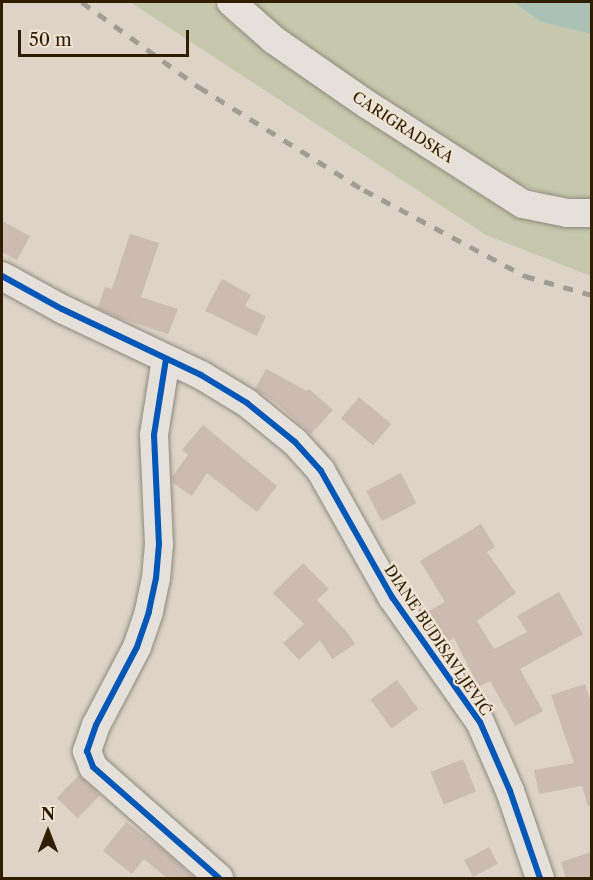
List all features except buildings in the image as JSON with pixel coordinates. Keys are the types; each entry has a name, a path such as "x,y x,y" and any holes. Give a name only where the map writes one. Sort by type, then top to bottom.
{"street":[{"name":"CARIGRADSKA","path":"231,2 274,40 368,105 523,204 567,213 591,213"},
{"name":"DIANE BUDISAVLJEVIĆ","path":"2,276 201,375 247,403 295,442 321,471 392,597 480,722 510,791 540,879"},
{"path":"166,359 154,435 159,544 156,578 149,612 137,647 96,725 87,751 93,767 219,879"}],"shaded area":[{"path":"130,2 211,2 231,23 480,195 520,215 591,223 591,276 486,235"},
{"path":"251,2 513,2 541,22 591,34 591,200 552,195 518,184 274,27"},
{"path":"513,2 591,2 591,34 541,22"}],"railway":[{"path":"82,2 199,87 364,190 525,276 592,295"}],"cycle path":[{"path":"2,276 62,309 201,375 247,403 295,442 321,471 392,597 480,722 510,791 540,878"},
{"path":"166,359 154,435 159,544 156,578 149,612 137,647 96,725 87,751 93,767 219,878"}]}
